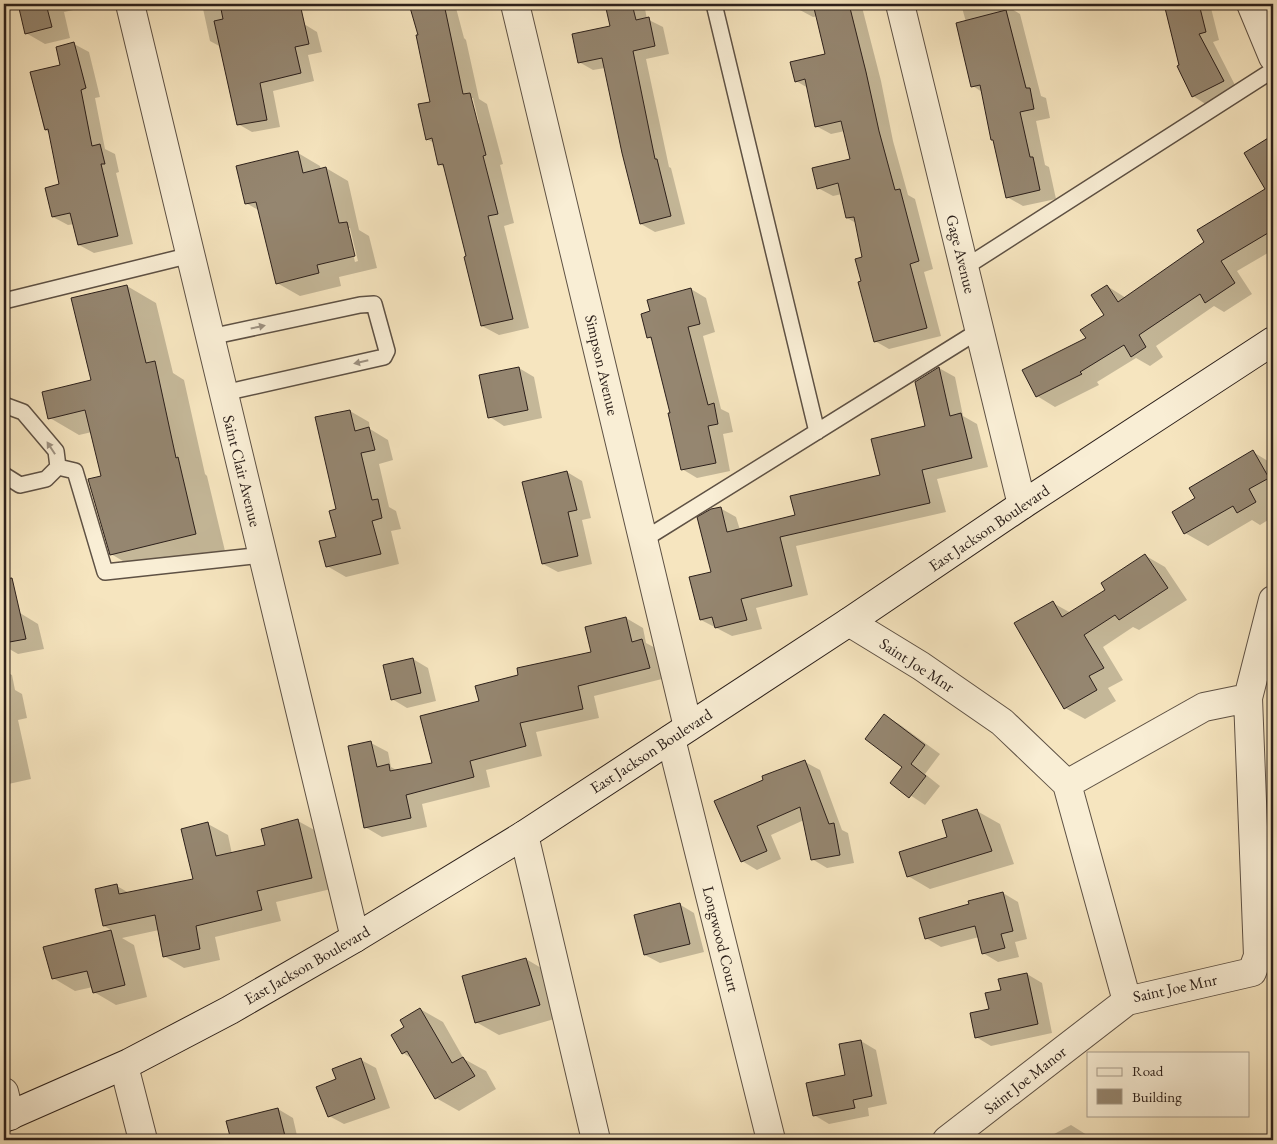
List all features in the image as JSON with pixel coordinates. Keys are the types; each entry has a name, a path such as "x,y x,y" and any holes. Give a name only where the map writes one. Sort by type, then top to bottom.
{"street":[{"name":"Saint Clair Avenue","path":"130,4 355,938"},
{"name":"Simpson Avenue","path":"515,4 644,540 680,733"},
{"name":"Gage Avenue","path":"900,4 1022,505"},
{"path":"1251,4 1273,57"},
{"name":"East Jackson Boulevard","path":"6,1108 124,1066 230,1010 355,938 524,835 1273,341"},
{"name":"Saint Joe Mnr","path":"849,622 921,666 1002,722 1067,784 1127,1000 1252,972 1258,956 1248,698 1273,600"},
{"path":"1067,784 1204,707 1248,698"},
{"name":"Longwood Court","path":"680,733 771,1140"},
{"path":"524,835 596,1140"},
{"name":"Saint Joe Manor","path":"947,1140 1127,1000"},
{"path":"124,1066 143,1140"}],"lane":[{"path":"714,4 817,432"},
{"path":"964,268 1273,70"},
{"path":"4,302 191,256"},
{"path":"210,337 360,305 374,304 388,351 384,357 224,393"},
{"path":"644,540 980,330"},
{"path":"4,405 23,412 56,451 58,467"},
{"path":"58,467 75,472 105,572 263,555"},
{"path":"4,475 20,485 46,479 58,467"}],"building":[{"path":"18,4 46,4 52,27 25,34"},
{"path":"220,4 300,4 309,44 295,47 301,73 260,83 267,120 237,125 214,21 223,19"},
{"path":"409,4 444,4 463,94 470,93 486,155 483,156 498,214 488,216 513,319 481,326 443,164 438,165 432,138 426,140 418,104 430,102 416,35 418,35"},
{"path":"605,4 632,4 636,20 649,17 655,46 633,51 655,159 657,159 671,216 640,224 622,153 602,58 578,63 572,34 610,26"},
{"path":"813,4 849,4 895,190 900,189 919,261 910,264 927,328 874,342 858,282 861,281 855,259 862,257 854,217 846,218 838,183 817,189 812,168 850,159 841,121 815,127 805,79 795,82 790,62 825,54"},
{"path":"1164,4 1199,4 1206,32 1199,34 1224,81 1192,97 1177,66 1179,65"},
{"path":"1006,10 1026,88 1030,88 1034,109 1020,112 1040,190 1006,198 993,140 991,140 980,85 971,87 956,23"},
{"path":"74,42 86,88 81,90 92,146 100,144 105,164 101,164 118,236 78,245 70,213 52,217 45,188 59,184 48,129 45,130 30,72 60,65 56,47"},
{"path":"1273,135 1273,230 1221,261 1235,283 1205,303 1200,294 1139,335 1146,347 1131,357 1124,345 1080,372 1082,374 1036,397 1022,370 1086,338 1080,330 1104,315 1091,295 1107,285 1118,302 1204,242 1197,230 1265,189 1244,153"},
{"path":"298,151 303,173 326,167 339,223 347,222 355,256 317,265 319,273 276,284 256,202 245,204 236,166"},
{"path":"127,285 146,363 155,361 176,458 178,457 196,534 110,555 88,479 101,476 85,410 48,419 42,392 91,380 71,298"},
{"path":"691,288 700,324 688,327 708,405 714,403 718,424 708,426 716,463 681,470 668,413 670,413 651,337 647,338 641,314 650,311 647,300"},
{"path":"519,367 528,410 488,418 479,375"},
{"path":"939,367 950,416 961,413 972,458 922,470 930,503 780,537 792,586 741,599 747,620 715,628 712,617 700,620 689,577 711,572 697,517 711,509 721,507 727,532 795,515 790,496 880,475 871,439 925,426 915,382"},
{"path":"350,410 355,431 369,427 375,450 361,453 372,500 378,499 382,518 372,521 381,554 326,567 319,541 336,537 329,511 336,509 315,417"},
{"path":"1253,450 1269,478 1249,489 1256,502 1237,513 1233,506 1184,534 1172,512 1195,498 1189,488"},
{"path":"567,471 577,510 568,512 578,556 542,564 522,482"},
{"path":"1145,554 1168,588 1119,620 1115,615 1084,635 1104,668 1089,676 1097,690 1064,709 1014,623 1053,601 1062,617 1105,590 1101,583"},
{"path":"12,578 26,639 4,643 4,579"},
{"path":"626,617 632,642 642,639 650,668 578,686 583,709 520,723 526,746 470,761 474,777 406,795 411,818 364,828 348,746 371,741 377,767 389,764 390,771 432,763 420,716 479,701 475,686 518,675 517,668 591,652 585,627"},
{"path":"413,658 421,693 391,700 383,665"},
{"path":"884,714 925,745 911,764 926,776 909,798 890,783 902,767 865,739"},
{"path":"805,760 829,824 834,823 840,855 811,860 800,807 757,826 767,851 741,862 714,801 763,780 762,776"},
{"path":"977,809 992,851 907,877 899,852 947,837 942,820"},
{"path":"298,819 312,878 257,891 262,910 196,926 200,949 163,957 155,915 103,926 95,889 117,884 119,894 193,879 181,829 208,822 216,856 265,845 261,829"},
{"path":"1003,892 1013,931 1001,934 1005,948 982,954 975,926 925,939 919,918 969,904 968,901"},
{"path":"680,903 690,944 644,955 634,915"},
{"path":"111,930 125,985 93,993 87,971 52,979 43,947"},
{"path":"526,958 540,1005 475,1023 462,976"},
{"path":"1027,973 1038,1024 975,1038 970,1013 989,1009 985,993 1001,990 998,979"},
{"path":"420,1008 452,1063 463,1057 475,1076 435,1099 407,1051 402,1054 391,1035 404,1027 400,1020"},
{"path":"861,1040 872,1096 853,1100 855,1108 813,1116 806,1083 845,1075 839,1044"},
{"path":"361,1058 375,1099 328,1117 316,1087 336,1079 332,1069"},
{"path":"278,1108 286,1140 231,1140 226,1121"}]}
